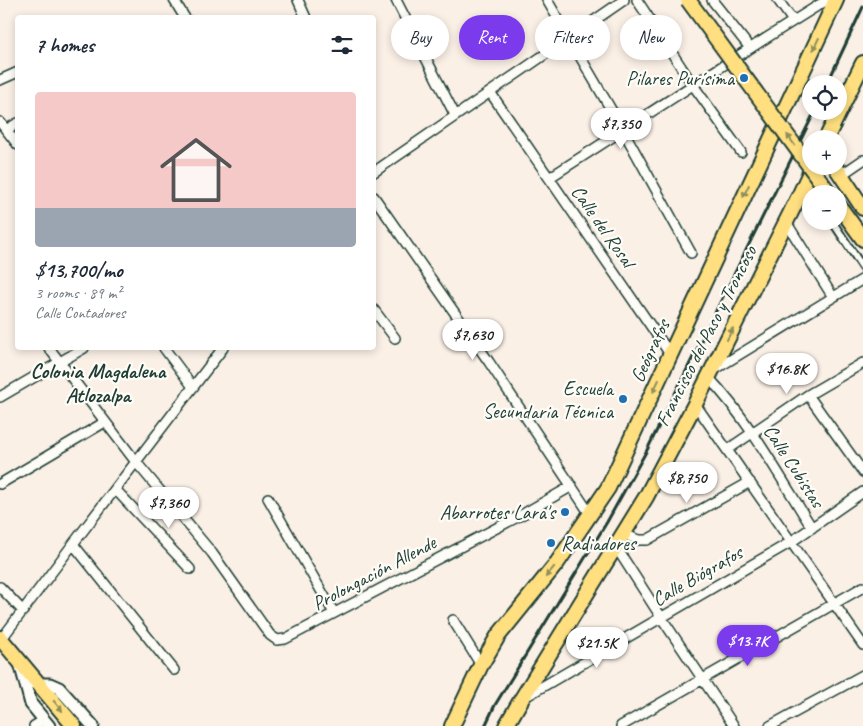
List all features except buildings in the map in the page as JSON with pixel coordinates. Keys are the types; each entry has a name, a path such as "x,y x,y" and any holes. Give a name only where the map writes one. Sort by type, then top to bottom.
{"main road":[{"path":"688,0 823,185"},
{"name":"Geógrafos","path":"452,726 481,665 498,636 557,563 608,488 836,0"},
{"path":"830,130 863,63"},
{"name":"Francisco del Paso y Troncoso","path":"506,726 646,497 710,374 809,175"},
{"path":"841,175 863,208"},
{"path":"847,217 863,239"},
{"path":"0,639 74,726"}],"street":[{"path":"174,0 183,15"},
{"path":"298,0 305,15"},
{"path":"396,0 454,115"},
{"path":"547,0 556,15"},
{"path":"602,15 624,0"},
{"path":"637,0 693,85 741,152"},
{"path":"712,0 750,48"},
{"path":"778,0 793,21"},
{"path":"548,178 826,0"},
{"path":"376,166 536,60"},
{"path":"582,60 691,253"},
{"path":"0,80 15,73"},
{"name":"Calle del Rosal","path":"490,92 670,354"},
{"path":"3,126 15,142"},
{"path":"847,167 863,160"},
{"path":"376,200 590,514"},
{"path":"786,222 833,297"},
{"path":"838,230 863,268"},
{"path":"710,374 863,279"},
{"path":"376,313 395,338"},
{"path":"51,350 136,462"},
{"path":"0,397 81,350"},
{"path":"165,350 193,387"},
{"path":"0,639 222,350"},
{"path":"727,450 808,395 863,363"},
{"name":"Calle Cubistas","path":"710,374 752,433 812,528"},
{"path":"808,395 863,472"},
{"path":"694,404 863,645"},
{"path":"0,484 105,422"},
{"name":"Prolongación Allende","path":"136,462 212,553 270,635 277,640 285,639 516,518 572,486"},
{"path":"624,534 638,540 647,540 750,482"},
{"path":"115,488 190,569"},
{"name":"Calle Biógrafos","path":"521,700 791,542 863,492"},
{"path":"268,498 334,613"},
{"path":"73,544 174,670"},
{"path":"616,547 734,726"},
{"path":"0,587 23,611"},
{"path":"621,726 863,587"},
{"path":"453,620 481,665"},
{"path":"18,659 31,704 42,724"},
{"path":"770,726 863,675"},
{"path":"40,684 50,684 59,688 93,726"}],"railway":[{"path":"831,75 863,7"},
{"path":"485,726 495,705 607,522 647,450 811,120"}],"place":[{"name":"Pilares Purísima","path":"744,78"},
{"name":"Escuela Secundaria Técnica","path":"623,399"},
{"name":"Abarrotes Lara's","path":"565,512"},
{"name":"Radiadores","path":"551,543"}],"district":[{"name":"Colonia Magdalena Atlozalpa","path":"98,383"}]}
